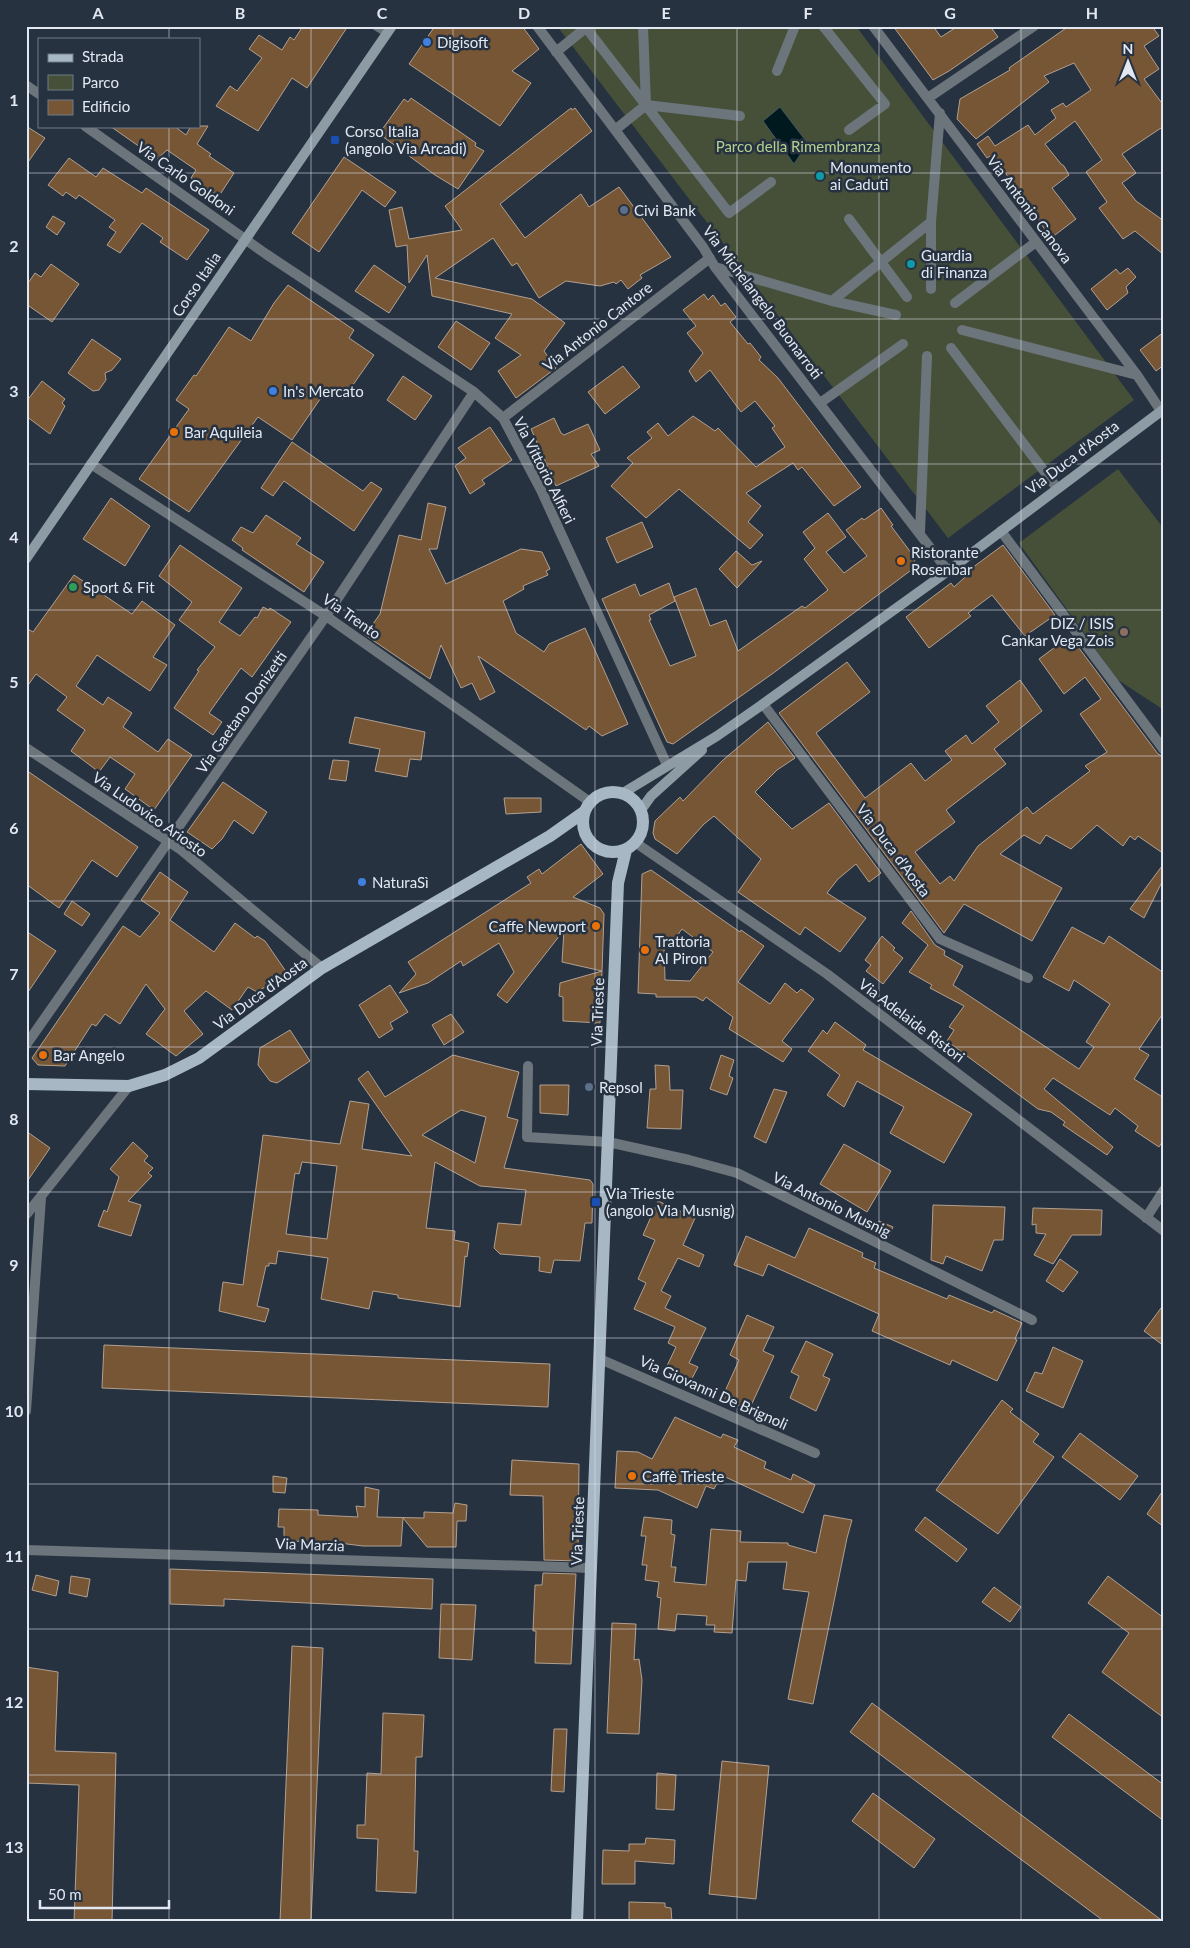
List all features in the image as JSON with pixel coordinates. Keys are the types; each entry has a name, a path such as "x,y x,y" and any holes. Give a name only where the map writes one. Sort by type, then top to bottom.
{"main road":[{"name":"Corso Italia","path":"26,558 389,29"},
{"name":"Via Duca d'Aosta","path":"26,1084 129,1086 165,1076 199,1058 322,968 550,836 587,807 600,794 611,792 623,793 717,736 948,571 1162,410"},
{"name":"Via Duca d'Aosta","path":"641,810 651,796 717,736"},
{"path":"587,807 583,832 588,842 597,849 607,853 631,847 642,833 644,821 641,810 634,800 623,793"},
{"name":"Via Duca d'Aosta","path":"550,836 572,831 583,832"},
{"name":"Via Trieste","path":"577,1922 618,883 631,847"},
{"name":"Via Trieste","path":"607,853 618,883"}],"street":[{"path":"377,26 389,29"},
{"name":"Via Michelangelo Buonarroti","path":"537,26 713,263 948,571"},
{"path":"643,26 646,106"},
{"path":"777,71 795,26"},
{"path":"823,26 885,104 849,130"},
{"name":"Via Antonio Canova","path":"872,26 1162,410"},
{"path":"928,98 1034,26"},
{"path":"556,52 588,27 646,106 729,213 771,182"},
{"path":"26,85 38,93"},
{"path":"615,130 646,106 740,116"},
{"path":"931,289 931,222 940,114"},
{"name":"Via Carlo Goldoni","path":"88,128 246,238"},
{"path":"849,219 907,297"},
{"path":"832,300 931,222"},
{"name":"Via Vittorio Alfieri","path":"246,238 474,392 503,418 541,490 667,765"},
{"path":"955,303 1036,242"},
{"path":"713,263 832,300 896,315"},
{"name":"Via Antonio Cantore","path":"503,418 713,263"},
{"path":"962,330 1137,375"},
{"path":"820,403 903,344"},
{"path":"951,348 1057,488"},
{"path":"920,532 927,356"},
{"name":"Via Gaetano Donizetti","path":"26,1045 326,616 474,392"},
{"name":"Via Trento","path":"91,464 326,616 587,807"},
{"path":"1001,531 1164,750"},
{"name":"Via Duca d'Aosta","path":"763,704 940,939 1028,978"},
{"name":"Via Ludovico Ariosto","path":"26,748 168,842 322,968"},
{"name":"Via Adelaide Ristori","path":"631,847 827,974 1164,1231"},
{"path":"528,1066 527,1137 608,1142"},
{"path":"26,1215 129,1086"},
{"name":"Via Antonio Musnig","path":"608,1142 737,1173 1032,1320"},
{"path":"1146,1218 1164,1190"},
{"path":"26,1411 41,1198"},
{"name":"Via Giovanni De Brignoli","path":"600,1359 815,1453"},
{"name":"Via Marzia","path":"26,1550 592,1568"}],"green space":[{"name":"Parco della Rimembranza","path":"557,26 856,26 1134,400 948,538"},
{"name":"DIZ / ISIS Cankar Vega Zois","path":"1118,469 1164,529 1162,582 1164,585 1164,710 1118,680 1019,543"}],"shaded area":[{"path":"780,107 812,149 800,155 794,164 763,121"}],"building":[{"path":"303,26 348,26 307,88 292,78 258,131 216,106 230,86 237,91 262,58 249,49 259,35 282,50 290,37 294,40"},
{"path":"435,26 522,26 539,49 512,71 531,83 500,126 409,64"},
{"path":"893,26 933,26 941,37 958,26 990,26 998,37 933,80"},
{"path":"1069,26 1152,26 1159,36 1144,46 1159,69 1144,79 1164,106 1164,126 1122,154 1136,173 1122,183 1136,201 1164,221 1164,255 1135,231 1123,239 1099,208 1107,202 1086,172 1102,160 1075,121 1045,144 1064,166 1069,175 1052,188 1076,219 1051,238 999,164 990,156 987,158 977,144 988,136 995,146 1028,125 1035,135 1056,118 1051,110 1063,103 1066,107 1091,90 1074,63 1044,76 1049,82 976,139 957,119 960,99 1010,70 1009,68"},
{"path":"411,98 476,143 475,146 484,151 458,189 435,175 382,136 384,133 381,131 404,99 408,102"},
{"path":"571,108 572,110 575,108 592,131 500,204 525,238 581,194 589,207 619,187 671,257 640,275 642,278 628,289 621,280 616,284 614,282 600,286 566,281 539,298 517,263 512,266 493,238 435,278 532,299 565,323 544,351 556,368 516,398 498,371 521,355 495,338 512,314 432,296 427,255 409,283 407,245 396,247 389,210 402,207 409,239 462,230 445,206"},
{"path":"26,126 45,138 26,165"},
{"path":"208,126 197,144 211,154 209,156 234,173 219,196 191,178 196,170 167,150 157,159 113,128 177,128 186,135 190,128"},
{"path":"344,157 396,192 385,207 362,190 319,252 292,233"},
{"path":"69,158 96,177 103,168 142,193 146,188 209,230 187,260 160,242 163,238 142,223 120,253 107,245 116,232 109,227 115,220 79,195 76,199 66,192 63,196 48,185"},
{"path":"53,216 65,223 57,235 46,227"},
{"path":"51,264 79,284 52,322 26,304 26,286 35,273 41,277"},
{"path":"374,265 406,287 389,313 355,291"},
{"path":"1128,268 1136,277 1126,287 1128,293 1107,310 1091,289 1116,269 1120,274"},
{"path":"288,285 354,330 349,338 374,355 343,399 327,389 292,440 258,417 189,512 139,479 189,409 176,400 194,375 196,376 229,327 251,341 274,303"},
{"path":"704,294 708,300 713,295 721,306 725,303 736,317 730,322 761,357 759,360 778,378 861,487 834,506 802,467 798,470 793,463 746,493 761,506 748,522 763,535 750,549 679,489 646,518 611,486 633,463 627,458 652,438 647,432 658,423 668,436 693,416 715,431 718,428 756,467 785,447 772,428 775,426 755,401 741,412 710,370 696,382 689,371 703,353 687,333 696,326 683,310"},
{"path":"456,321 490,343 471,370 438,347"},
{"path":"1164,332 1164,365 1156,371 1140,350"},
{"path":"92,339 121,359 112,370 105,373 106,380 99,390 93,391 68,373"},
{"path":"623,366 640,387 605,414 588,392"},
{"path":"403,376 432,396 415,420 387,400"},
{"path":"42,381 65,399 62,403 65,406 50,434 26,416 26,402"},
{"path":"554,418 561,433 564,435 588,424 600,450 591,454 599,466 556,486 531,429"},
{"path":"490,427 512,460 482,480 485,484 470,494 455,466 466,458 458,448"},
{"path":"292,442 363,491 371,482 382,489 354,531 284,481 273,496 261,488"},
{"path":"111,498 150,526 125,566 83,539"},
{"path":"428,503 446,507 437,549 429,549 446,584 521,549 542,552 550,569 546,571 548,575 523,586 524,589 503,601 516,633 544,652 549,644 585,628 628,724 602,736 589,726 586,730 478,656 495,692 480,700 472,683 461,688 441,645 430,679 365,635 380,614 399,535 421,540"},
{"path":"881,508 893,525 891,526 915,558 914,568 772,674 673,744 667,742 602,599 635,584 640,596 669,583 675,601 649,615 651,620 649,620 670,666 696,656 674,597 696,588 710,626 726,620 738,651 802,606 805,608 828,590 804,559 815,548 803,532 828,513 846,537 826,552 844,573 867,556 846,530 862,518 864,520"},
{"path":"266,515 301,538 296,544 324,562 304,592 242,550 243,548 232,540 241,527 253,533"},
{"path":"642,522 653,547 617,563 606,538"},
{"path":"180,545 242,588 219,622 240,636 255,617 257,618 263,607 269,610 270,608 291,622 252,677 241,668 209,713 222,722 213,735 174,708 199,671 197,670 215,647 179,620 192,602 159,576"},
{"path":"1003,545 1055,615 1025,636 992,595 968,613 971,616 929,648 906,617 951,583 954,587 973,570 972,568"},
{"path":"736,551 752,565 762,561 737,588 719,569"},
{"path":"74,575 132,614 142,601 175,625 153,657 167,665 150,691 97,655 76,686 103,705 108,697 132,713 123,727 158,752 168,739 192,755 154,810 125,789 135,774 110,757 99,772 71,751 85,730 57,710 67,697 36,674 26,688 26,628 33,632"},
{"path":"1070,636 1158,754 1164,757 1164,854 1138,836 1135,840 1130,836 1123,846 1097,825 1071,849 1046,835 1040,844 1024,835 1000,854 1062,888 1032,941 964,904 944,933 779,713 847,662 870,692 816,733 865,798 911,763 925,781 952,760 945,751 966,735 972,744 999,722 986,706 1020,680 1042,711 994,749 1006,764 946,810 955,822 915,852 940,884 950,876 954,881 978,846 1027,807 1033,814 1090,771 1085,766 1107,752 1080,714 1101,699 1085,677 1064,694 1039,659"},
{"path":"355,717 425,732 421,760 410,759 407,777 375,771 380,749 349,743"},
{"path":"768,722 795,758 777,770 755,792 792,829 829,803 881,873 869,882 856,864 838,879 827,893 866,918 840,952 805,927 800,935 738,892 761,859 714,816 704,824 677,854 655,839 653,833 655,821 680,797 683,801 723,760"},
{"path":"333,760 349,761 346,781 329,779"},
{"path":"26,770 138,847 117,877 92,860 59,908 26,884"},
{"path":"223,782 267,812 253,834 234,820 222,839 212,849 187,832"},
{"path":"504,798 541,798 541,812 506,814"},
{"path":"581,844 603,874 573,897 600,908 604,914 602,971 562,962 564,930 507,1003 497,995 514,972 499,943 463,966 461,961 428,983 399,993 416,974 408,962 531,883 527,877 539,869 542,874"},
{"path":"1162,866 1164,878 1144,918 1130,909"},
{"path":"651,870 740,932 741,930 764,946 738,982 770,1004 785,983 797,993 801,989 814,999 782,1041 792,1049 783,1062 729,1029 733,1017 706,997 703,1001 696,997 656,997 656,994 638,993 642,874","holes":["682,929 713,952 690,981 665,980 664,943 672,943"]},
{"path":"160,872 188,892 170,920 214,952 235,923 255,938 257,936 265,941 287,973 257,992 248,987 232,1010 206,991 184,1011 203,1034 176,1056 146,1034 165,1009 146,984 120,1024 105,1014 96,1026 92,1024 65,1066 38,1065 32,1058 123,926 140,937 160,913 141,900"},
{"path":"72,901 90,914 82,926 64,914"},
{"path":"911,911 935,945 945,951 944,955 963,966 953,985 1079,1069 1094,1047 1086,1042 1110,1004 1074,980 1069,991 1043,977 1072,927 1104,944 1109,936 1164,973 1164,1012 1139,1049 1149,1055 1134,1079 1164,1098 1164,1139 1159,1147 1135,1131 1138,1126 1115,1108 1110,1115 1053,1078 1044,1089 1113,1147 1107,1155 1063,1125 1065,1122 1051,1112 1038,1109 947,1041 954,1030 949,1027 964,1006 930,988 932,985 909,972 928,945 902,923"},
{"path":"26,931 56,951 26,995"},
{"path":"882,936 895,948 893,950 903,958 883,984 866,971 871,965 865,960"},
{"path":"602,971 600,1023 563,1021 563,997 559,996 560,983"},
{"path":"390,985 408,1012 390,1023 393,1029 379,1038 359,1005"},
{"path":"451,1014 464,1032 444,1045 432,1025"},
{"path":"835,1022 866,1045 863,1050 972,1114 944,1163 890,1133 904,1107 857,1081 844,1107 827,1095 840,1075 808,1051 823,1030 827,1034"},
{"path":"290,1030 310,1061 277,1083 270,1081 258,1065 260,1048"},
{"path":"453,1055 519,1072 507,1117 518,1120 504,1168 590,1180 593,1184 592,1223 585,1223 580,1261 554,1260 551,1273 539,1271 540,1257 500,1254 494,1248 498,1223 521,1225 526,1190 480,1186 435,1162 426,1228 455,1231 454,1240 469,1243 467,1257 465,1256 460,1307 398,1298 398,1295 373,1291 369,1309 321,1299 328,1258 278,1251 276,1264 269,1263 269,1266 266,1266 257,1306 269,1309 265,1322 219,1311 223,1282 243,1285 263,1135 340,1144 350,1101 369,1104 362,1149 412,1156 358,1079 368,1071 385,1097","holes":["461,1110 486,1117 475,1163 422,1135","302,1162 337,1166 327,1239 286,1234 295,1173 299,1174"]},
{"path":"721,1055 734,1060 729,1076 733,1078 727,1095 710,1089"},
{"path":"655,1065 669,1066 670,1090 683,1090 681,1129 647,1128 650,1089 656,1089"},
{"path":"540,1085 569,1085 568,1115 540,1113"},
{"path":"774,1089 787,1092 766,1143 754,1137"},
{"path":"26,1131 50,1148 26,1183"},
{"path":"133,1142 148,1156 144,1161 153,1168 148,1173 152,1176 128,1201 141,1205 131,1236 98,1226 104,1210 107,1212 119,1177 110,1169"},
{"path":"844,1144 891,1171 867,1212 820,1184"},
{"path":"658,1201 695,1218 683,1245 704,1255 699,1267 678,1258 661,1291 671,1296 665,1308 706,1328 689,1363 698,1367 689,1384 664,1372 676,1347 668,1343 675,1327 634,1309 646,1283 638,1279 655,1240 643,1235"},
{"path":"933,1205 1005,1207 1003,1240 994,1240 982,1271 946,1256 943,1264 931,1260"},
{"path":"1033,1208 1102,1210 1101,1235 1072,1235 1053,1264 1034,1255 1046,1234 1036,1233 1036,1224 1032,1225"},
{"path":"879,1221 893,1227 887,1240 874,1233"},
{"path":"809,1228 863,1253 862,1257 876,1263 874,1268 947,1299 949,1295 992,1313 994,1310 1022,1323 1015,1339 1017,1340 997,1381 952,1360 950,1365 872,1331 879,1314 768,1264 763,1276 734,1265 746,1236 795,1258"},
{"path":"1060,1259 1078,1272 1063,1292 1046,1281"},
{"path":"1164,1304 1164,1346 1144,1331"},
{"path":"747,1315 774,1327 763,1351 774,1356 749,1410 722,1398 739,1360 730,1355"},
{"path":"806,1341 833,1354 823,1376 830,1379 816,1411 790,1398 799,1376 791,1372"},
{"path":"104,1345 550,1364 548,1407 102,1388"},
{"path":"1053,1347 1083,1361 1063,1408 1026,1391 1035,1372 1042,1374"},
{"path":"1002,1400 1013,1409 1010,1412 1039,1434 1033,1442 1054,1457 998,1534 936,1490"},
{"path":"675,1417 721,1438 723,1434 738,1440 734,1447 766,1462 764,1468 791,1480 793,1474 815,1485 803,1513 721,1475 714,1489 706,1486 697,1508 658,1490 615,1488 617,1451 638,1452 652,1459"},
{"path":"1080,1433 1138,1476 1120,1500 1062,1457"},
{"path":"512,1460 579,1464 578,1561 544,1560 543,1496 510,1495"},
{"path":"273,1476 287,1478 285,1493 273,1492"},
{"path":"365,1487 379,1490 377,1517 424,1518 424,1512 453,1513 455,1503 467,1505 466,1521 457,1521 456,1547 427,1547 403,1518 401,1546 363,1546 331,1542 284,1541 284,1527 278,1527 279,1509 318,1510 318,1515 358,1517 356,1506 365,1507"},
{"path":"1164,1489 1164,1527 1147,1514"},
{"path":"824,1515 852,1520 813,1704 788,1699 809,1592 783,1589 787,1562 748,1562 746,1581 736,1580 732,1633 714,1632 715,1625 706,1625 707,1616 677,1614 675,1631 658,1629 661,1598 657,1597 659,1582 645,1580 647,1565 642,1565 646,1536 641,1536 644,1517 672,1520 671,1534 675,1535 671,1567 676,1567 674,1582 706,1585 711,1529 741,1531 740,1542 788,1543 788,1545 816,1553"},
{"path":"925,1517 967,1549 957,1562 915,1530"},
{"path":"170,1569 433,1579 432,1609 224,1599 224,1606 170,1604"},
{"path":"543,1573 576,1574 571,1664 535,1663 536,1631 533,1631 535,1585 542,1585"},
{"path":"36,1575 59,1581 56,1596 32,1590"},
{"path":"71,1576 90,1579 87,1597 69,1593"},
{"path":"1108,1576 1164,1618 1164,1718 1102,1672 1129,1633 1088,1603"},
{"path":"994,1587 1021,1607 1010,1622 982,1602"},
{"path":"441,1604 476,1605 472,1660 439,1658"},
{"path":"612,1623 636,1624 634,1660 639,1659 642,1680 639,1734 607,1733"},
{"path":"292,1646 323,1648 311,1922 280,1922"},
{"path":"26,1667 58,1672 55,1751 116,1753 112,1922 74,1922 79,1785 26,1783"},
{"path":"872,1703 1164,1922 1105,1922 850,1732"},
{"path":"383,1713 424,1715 422,1757 416,1757 414,1851 418,1851 416,1893 376,1891 378,1839 357,1838 357,1825 365,1825 367,1773 381,1774"},
{"path":"1069,1714 1164,1785 1164,1821 1052,1737"},
{"path":"554,1729 567,1729 564,1792 551,1791"},
{"path":"722,1761 769,1766 756,1899 709,1894"},
{"path":"657,1773 676,1775 674,1810 656,1809"},
{"path":"873,1793 935,1839 914,1868 852,1821"},
{"path":"646,1838 675,1840 674,1864 635,1861 635,1884 602,1884 603,1850 629,1851 629,1844 645,1844"},
{"path":"629,1902 665,1903 665,1907 671,1908 672,1922 629,1922"}],"place":[{"name":"Digisoft","path":"427,42"},
{"name":"Corso Italia (angolo Via Arcadi)","path":"335,140"},
{"name":"Monumento ai Caduti","path":"820,176"},
{"name":"Civi Bank","path":"624,210"},
{"name":"Guardia di Finanza","path":"911,264"},
{"name":"In's Mercato","path":"273,391"},
{"name":"Bar Aquileia","path":"174,432"},
{"name":"Ristorante Rosenbar","path":"901,561"},
{"name":"Sport & Fit","path":"73,587"},
{"name":"DIZ / ISIS Cankar Vega Zois","path":"1124,632"},
{"name":"NaturaSì","path":"362,882"},
{"name":"Caffe Newport","path":"596,926"},
{"name":"Trattoria Al Piron","path":"645,950"},
{"name":"Bar Angelo","path":"43,1055"},
{"name":"Repsol","path":"589,1087"},
{"name":"Via Trieste (angolo Via Musnig)","path":"596,1202"},
{"name":"Caffè Trieste","path":"632,1476"}]}
